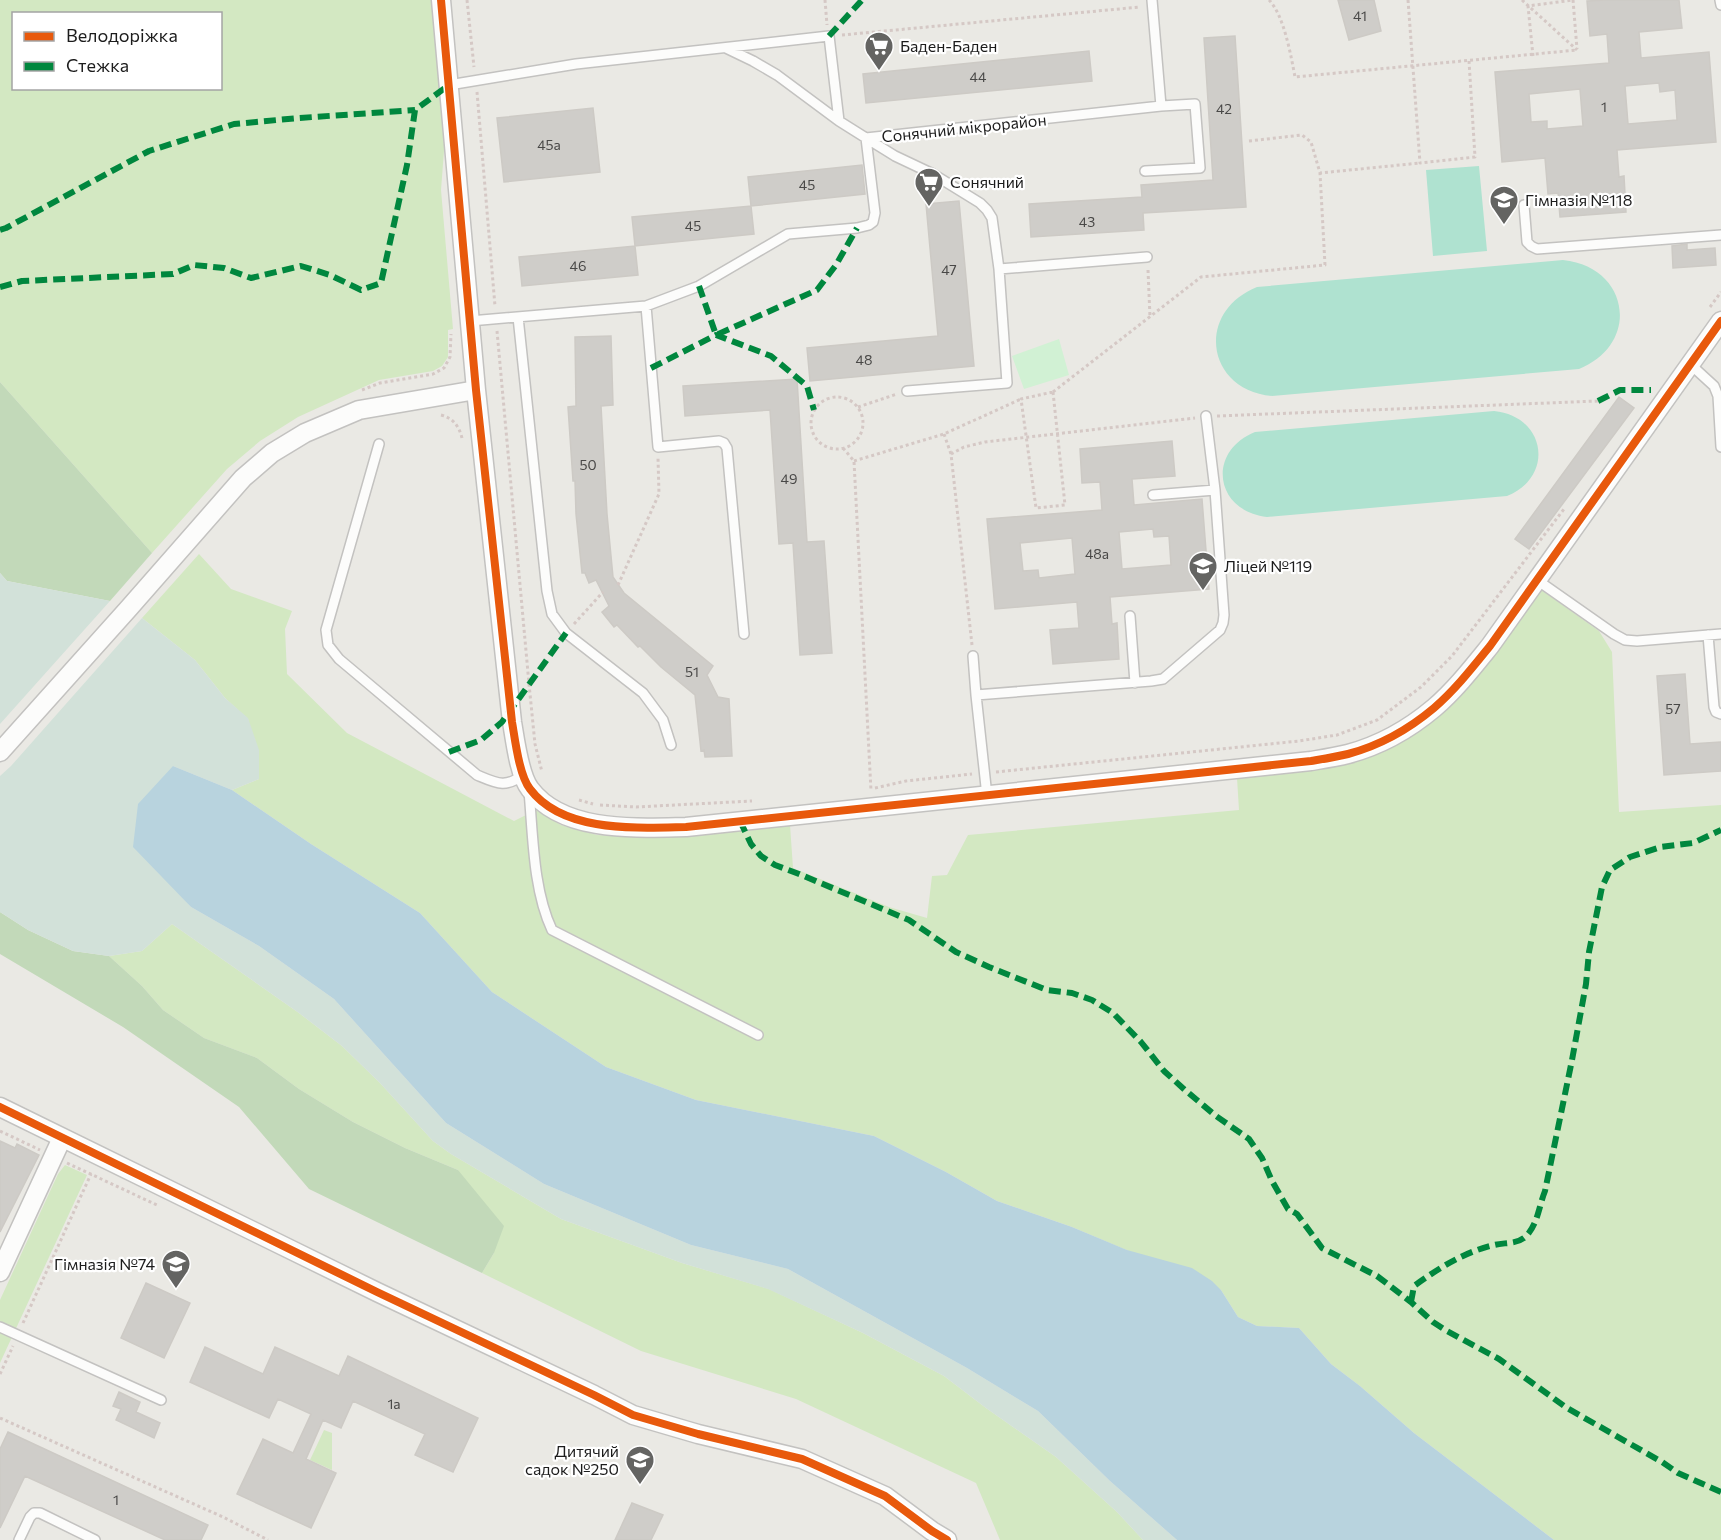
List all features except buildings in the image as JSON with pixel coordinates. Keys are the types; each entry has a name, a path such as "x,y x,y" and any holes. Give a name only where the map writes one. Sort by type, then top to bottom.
{"street":[{"path":"441,0 476,390 512,722 518,757 526,781 543,802 564,814 600,825 634,828 686,827 987,796 1311,761 1349,754 1383,741 1434,708 1490,646 1690,364 1715,315"},
{"path":"0,752 243,478 272,453 305,433 359,410 476,390"},
{"path":"0,1107 633,1415 698,1434 802,1459 885,1496 936,1537"},
{"path":"0,1272 62,1138"}],"lane":[{"path":"1720,0 1721,5"},
{"path":"1152,3 1161,106"},
{"path":"449,85 576,64 829,36 839,121"},
{"path":"470,321 646,306 699,286 788,234 857,228 873,222 875,213 866,138 777,75 725,47"},
{"name":"Сонячний мікрорайон","path":"866,138 1195,104 1200,168 1145,171"},
{"name":"Сонячний мікрорайон","path":"866,138 895,156 933,174 980,203 992,218 999,270 1007,383 907,391"},
{"path":"1524,204 1527,242 1537,249 1721,235"},
{"path":"999,270 1148,257"},
{"path":"646,306 658,447 719,441 724,442 727,448 744,634"},
{"path":"518,317 547,591 552,614 566,633 643,693 663,720 671,745"},
{"path":"1690,364 1714,386 1718,396 1721,447"},
{"path":"976,695 1162,679 1220,630 1223,623 1215,490 1206,416"},
{"path":"379,444 326,630 328,645 339,659 477,775 500,784 526,781 539,891 545,915 552,930 758,1035"},
{"path":"1153,495 1215,490"},
{"path":"1537,580 1601,626 1625,640 1721,634"},
{"path":"1130,616 1135,683"},
{"path":"1708,635 1714,707 1716,712 1721,714"},
{"path":"973,656 987,796"},
{"path":"0,1327 161,1400"},
{"path":"19,1540 34,1513 40,1513 95,1540"}],"path":[{"path":"467,0 529,684 535,744 543,774"},
{"path":"825,0 829,36 1152,3"},
{"path":"1269,0 1274,5 1287,41 1295,77 1577,50"},
{"path":"1408,0 1420,163"},
{"path":"1522,0 1577,50"},
{"path":"1528,6 1573,0 1577,50"},
{"path":"1528,6 1533,56"},
{"path":"1320,173 1475,157 1469,61"},
{"path":"854,461 944,434 1021,399 1053,392 1201,277 1325,266 1320,173 1311,142 1302,135 1249,141"},
{"path":"1148,257 1150,316"},
{"path":"1715,315 1721,292"},
{"path":"858,407 907,391"},
{"path":"1021,399 1036,508 1065,505 1053,392"},
{"path":"835,396 852,400 858,407 864,423 858,439 851,445 834,449 819,442 811,427 814,410 820,403 835,396"},
{"path":"436,413 448,417 459,427 462,438"},
{"path":"944,434 951,454"},
{"path":"618,585 659,494 658,447"},
{"path":"843,448 854,461 872,808"},
{"path":"871,789 906,781 1299,741 1337,735 1377,720 1421,687 1452,656 1565,507"},
{"path":"566,633 603,592"},
{"path":"577,799 597,805 636,807 762,800"},
{"path":"0,1374 99,1156"},
{"path":"0,1418 223,1517 268,1540"}],"green space":[{"path":"0,0 432,0 445,138 441,190 453,329 448,330 448,357 442,366 433,371 379,380 298,417 260,441 227,469 152,553 0,382"},
{"path":"1479,166 1487,251 1433,256 1426,170"},
{"path":"1563,260 1585,266 1602,276 1614,291 1619,308 1619,325 1612,342 1599,357 1579,369 1272,396 1250,391 1233,380 1222,365 1216,349 1217,331 1224,314 1237,299 1257,287"},
{"path":"1059,339 1069,375 1024,389 1012,356"},
{"path":"0,382 152,553 110,601 7,581 0,573"},
{"path":"1494,411 1511,415 1525,424 1534,435 1538,448 1538,462 1533,475 1522,487 1507,496 1267,517 1250,512 1236,504 1227,493 1223,480 1224,466 1229,453 1239,441 1255,432"},
{"path":"199,554 231,589 292,611 285,629 287,674 347,733 514,821 536,810 561,825 597,835 632,837 687,835 790,825 793,868 889,907 927,918 932,876 947,875 968,835 1239,810 1237,778 1385,749 1540,589 1599,631 1612,652 1619,812 1721,805 1721,1540 1554,1540 1414,1433 1331,1364 1299,1328 1257,1326 1238,1317 1221,1290 1072,1227 997,1201 946,1172 874,1136 696,1100 606,1067 492,992 420,913 311,844 232,790 259,779 248,719 225,698 195,660 142,618"},
{"path":"0,912 28,930 73,951 109,956 142,986 163,1010 204,1038 257,1058 299,1089 353,1122 405,1148 458,1170 504,1226 494,1253 482,1273 309,1189 239,1107 123,1027 0,954"},
{"path":"172,924 342,1046 380,1083 433,1141 451,1154 561,1219 682,1263 769,1289 863,1333 944,1376 1056,1457 1117,1512 1143,1540 1000,1540 976,1483 796,1399 641,1351 482,1273 494,1253 458,1170 405,1148 353,1122 299,1089 257,1058 204,1038 163,1010 142,986 109,956 142,951"},
{"path":"65,1165 87,1175 0,1363 0,1300 58,1174"},
{"path":"324,1430 332,1433 332,1470 310,1460"}],"shaded area":[{"path":"0,573 7,581 110,601 0,724"},
{"path":"142,618 195,660 225,698 248,718 259,750 259,779 232,790 173,766 171,884 191,907 259,946 334,999 446,1123 544,1184 691,1245 788,1269 967,1368 1038,1411 1110,1481 1177,1540 1143,1540 1117,1512 1056,1457 944,1376 863,1333 768,1289 682,1263 561,1219 451,1154 433,1141 380,1083 342,1046 172,924 142,951 109,956 73,951 28,930 0,912 0,776"}],"water":[{"path":"173,766 232,790 311,844 420,913 492,992 606,1067 696,1100 874,1136 946,1172 997,1201 1072,1227 1127,1250 1192,1268 1221,1290 1238,1317 1257,1326 1299,1328 1331,1364 1414,1433 1554,1540 1177,1540 1110,1481 1038,1411 967,1368 788,1269 691,1245 544,1184 446,1123 334,999 259,946 191,907 133,847 138,804"}],"marked path":[{"path":"829,36 862,0"},
{"path":"0,287 22,281 173,274 194,265 224,268 251,278 301,266 330,275 361,290 381,283 407,165 415,110 449,85"},
{"path":"0,230 149,151 234,124 415,110"},
{"path":"699,286 716,335 817,290 836,265 857,228"},
{"path":"651,368 716,335 771,356 807,386 814,410"},
{"path":"1598,401 1620,390 1651,390"},
{"path":"449,752 481,740 502,722 566,633"},
{"path":"740,821 751,844 761,856 775,865 909,920 956,952 989,967 1047,990 1072,993 1092,1000 1113,1013 1141,1042 1164,1071 1216,1116 1249,1139 1262,1158 1288,1209 1297,1214 1322,1248 1377,1276 1433,1322 1499,1359 1567,1408 1678,1473 1721,1492"},
{"path":"1411,1302 1414,1286 1433,1273 1472,1252 1521,1240 1534,1224 1545,1191 1572,1060 1602,887 1610,870 1630,857 1661,847 1693,843 1721,830"}],"cycle path":[{"path":"441,0 476,390 516,747 520,766 530,789 544,803 561,814 581,821 624,827 686,827 1311,761 1348,754 1371,746 1404,730 1424,716 1464,678 1490,646 1721,321"},
{"path":"0,1107 633,1415 698,1434 802,1459 885,1496 947,1540"}],"place":[{"name":"Баден-Баден","path":"879,72"},
{"name":"Сонячний","path":"929,208"},
{"name":"Гімназія №118","path":"1504,226"},
{"name":"Ліцей №119","path":"1203,592"},
{"name":"Гімназія №74","path":"176,1290"},
{"name":"Дитячий садок №250","path":"640,1486"}]}
